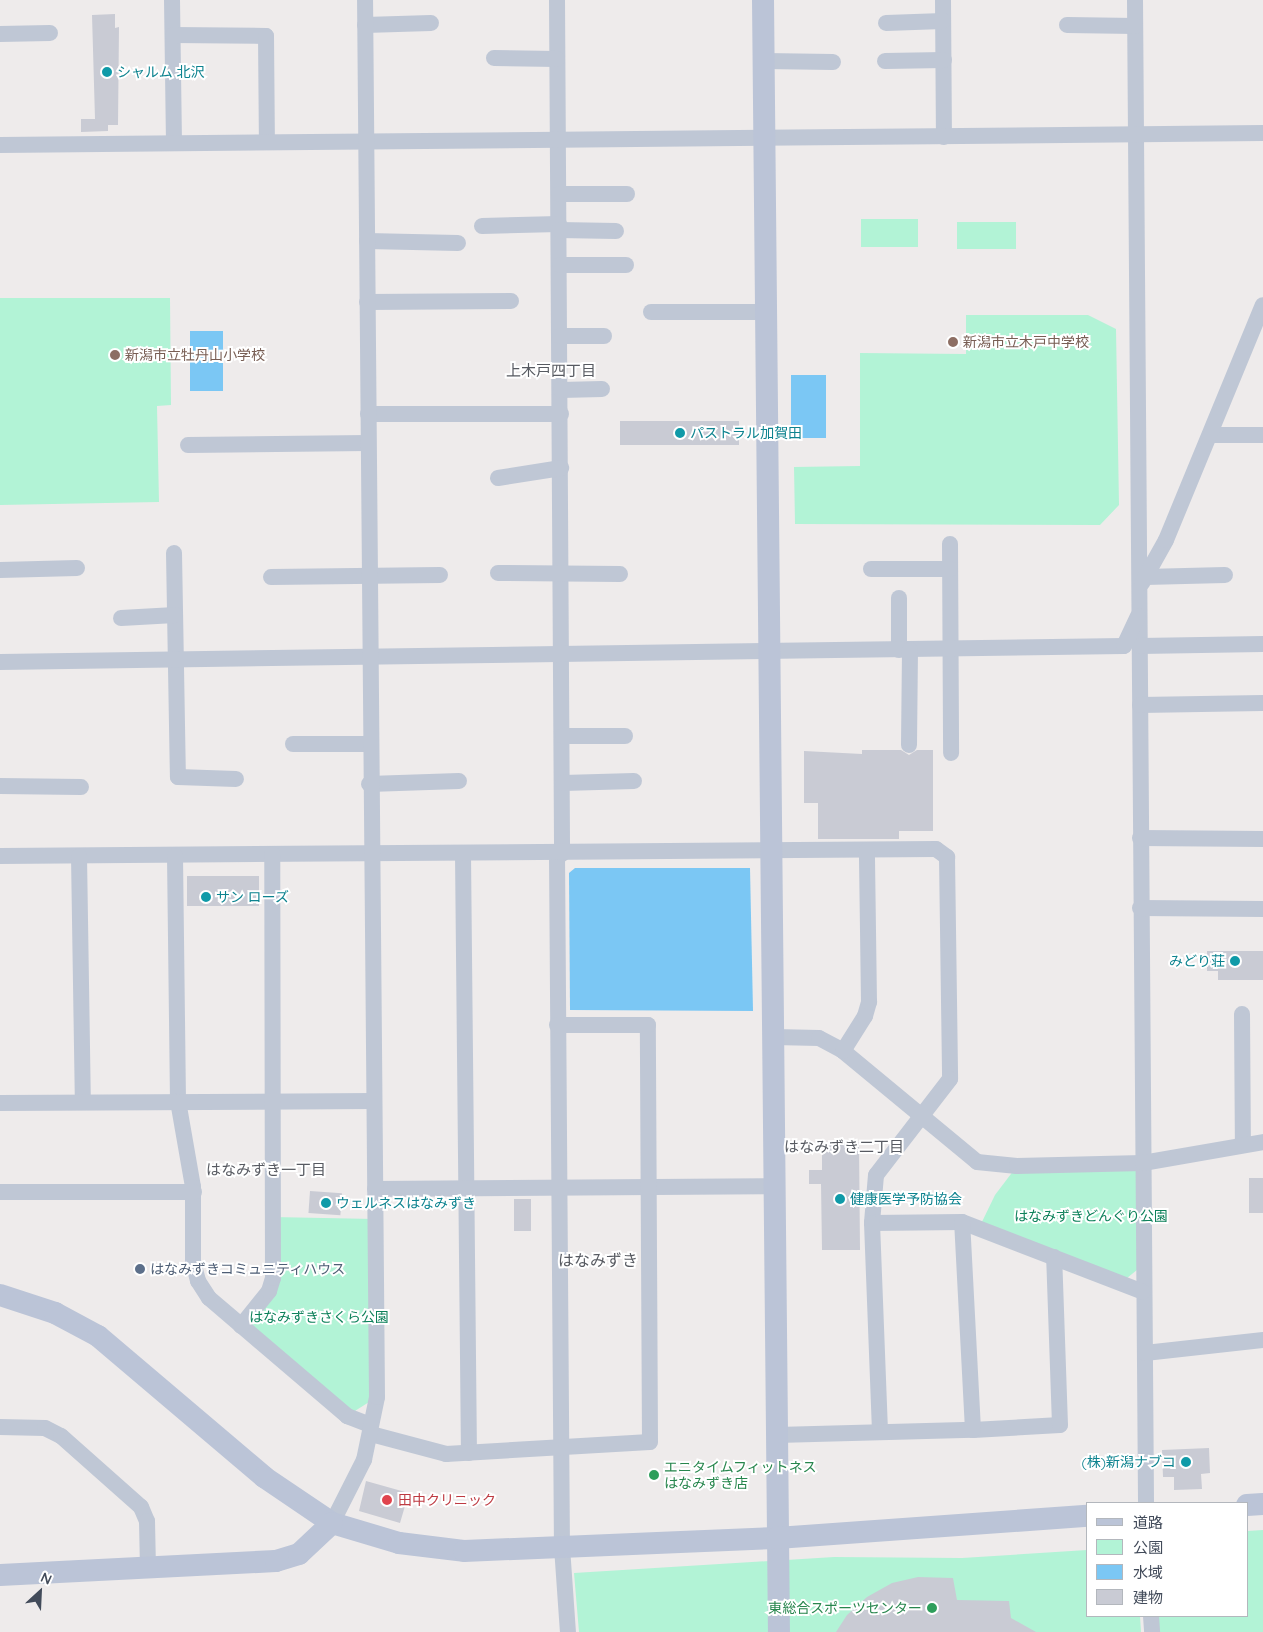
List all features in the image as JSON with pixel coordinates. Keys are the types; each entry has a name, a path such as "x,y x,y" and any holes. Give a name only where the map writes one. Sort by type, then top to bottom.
{"street":[{"path":"172,0 174,143"},
{"path":"0,1575 276,1561 299,1554 332,1523 364,1460 377,1396 369,854 367,140 364,0"},
{"path":"556,0 563,655 563,783 557,1025 558,1188 562,1547 568,1632"},
{"path":"764,0 770,851 774,1037 779,1632"},
{"path":"943,0 944,137"},
{"path":"1135,0 1143,580 1140,612 1140,908 1146,1502"},
{"path":"886,23 943,21"},
{"path":"365,26 431,23"},
{"path":"1067,25 1135,26"},
{"path":"0,34 50,33"},
{"path":"173,35 266,36 267,141"},
{"path":"494,58 557,60"},
{"path":"885,61 944,60"},
{"path":"764,61 832,62"},
{"path":"0,145 367,140 944,137 1263,133"},
{"path":"559,194 627,194"},
{"path":"482,226 616,230"},
{"path":"367,241 458,243"},
{"path":"560,265 626,266"},
{"path":"367,302 510,301"},
{"path":"1143,580 1166,540 1210,435 1257,337 1263,305"},
{"path":"650,312 767,312"},
{"path":"560,336 604,336"},
{"path":"561,390 602,389"},
{"path":"368,414 561,414"},
{"path":"1210,435 1263,435"},
{"path":"188,445 368,443"},
{"path":"498,478 562,468"},
{"path":"950,544 951,753"},
{"path":"174,553 178,778 236,778"},
{"path":"0,570 77,568"},
{"path":"871,568 950,569"},
{"path":"498,573 620,574"},
{"path":"271,577 440,575"},
{"path":"1143,580 1224,575"},
{"path":"899,598 909,745"},
{"path":"0,662 1124,646 1140,612"},
{"path":"121,618 175,615"},
{"path":"1140,646 1263,644"},
{"path":"1140,705 1263,703"},
{"path":"563,736 626,736"},
{"path":"292,744 369,744"},
{"path":"369,784 458,781"},
{"path":"563,783 634,781"},
{"path":"0,786 81,787"},
{"path":"1140,838 1263,839"},
{"path":"0,856 560,854 936,849 947,857 950,1079 922,1119 876,1175 872,1223 880,1432"},
{"path":"843,1050 866,1016 869,1002 867,850"},
{"path":"241,1326 269,1291 273,1278 271,1100 272,854"},
{"path":"463,854 469,1453"},
{"path":"79,856 83,1101"},
{"path":"175,856 178,1102 194,1192 193,1262 198,1281 209,1298 241,1326 347,1416 370,1429 446,1454 650,1442 648,1025 557,1025"},
{"path":"1140,908 1263,909"},
{"path":"1242,1014 1243,1145"},
{"path":"774,1037 819,1038 843,1050 963,1153 985,1164 1143,1163 1263,1142"},
{"path":"0,1102 374,1101"},
{"path":"375,1189 774,1186"},
{"path":"0,1192 194,1192"},
{"path":"872,1223 962,1222 1143,1292"},
{"path":"962,1222 973,1430"},
{"path":"777,1435 973,1430 1060,1425 1054,1257"},
{"path":"0,1295 55,1313 98,1336 264,1477 332,1523 370,1536 431,1548 464,1551 777,1538 1086,1516"},
{"path":"1145,1353 1263,1340"},
{"path":"0,1427 45,1428 61,1436 141,1507 147,1521 148,1568"},
{"path":"1248,1505 1263,1504"},
{"path":"1151,1617 1152,1632"}],"green space":[{"path":"861,219 918,219 918,247 861,247"},
{"path":"957,222 1016,222 1016,249 957,249"},
{"path":"0,298 170,298 171,405 157,406 159,502 0,505"},
{"path":"966,315 1088,315 1116,329 1119,505 1100,525 795,524 794,467 860,466 860,353 966,354"},
{"name":"はなみずきどんぐり公園","path":"1143,1163 1143,1265 1121,1283 979,1228 995,1195 1017,1166"},
{"name":"はなみずきさくら公園","path":"272,1217 375,1219 377,1397 347,1416 241,1326 269,1291"},
{"path":"1263,1530 1263,1632 1158,1632 1157,1617 1248,1617 1248,1531"},
{"path":"1086,1550 1086,1617 1140,1617 1141,1632 579,1632 574,1573 834,1557 962,1558"}],"water":[{"path":"190,331 223,331 223,391 190,391"},
{"path":"791,375 826,375 826,438 791,438"},
{"path":"575,868 750,868 753,1011 570,1010 569,873"}],"building":[{"name":"シャルム 北沢","path":"115,14 115,28 119,27 118,125 108,125 108,131 81,132 81,119 95,119 92,15"},
{"name":"パストラル加賀田","path":"620,421 739,421 739,445 620,445"},
{"path":"862,750 901,750 909,755 917,750 933,750 933,831 899,831 899,839 818,839 818,803 804,803 804,751 862,754"},
{"name":"サン ローズ","path":"187,876 259,876 259,906 187,906"},
{"name":"みどり荘","path":"1207,951 1263,951 1263,980 1218,980 1218,971 1207,971"},
{"name":"健康医学予防協会","path":"822,1142 859,1142 860,1250 822,1250 821,1184 809,1184 809,1170 822,1170"},
{"path":"1249,1178 1263,1178 1263,1213 1249,1213"},
{"name":"ウェルネスはなみずき","path":"310,1191 342,1193 340,1215 308,1213"},
{"path":"514,1199 531,1199 531,1231 514,1231"},
{"name":"(株)新潟ナブコ","path":"1209,1448 1210,1473 1201,1474 1202,1489 1174,1490 1174,1477 1163,1477 1162,1450"},
{"name":"田中クリニック","path":"366,1481 423,1497 405,1506 400,1523 359,1511"},
{"name":"東総合スポーツセンター","path":"918,1577 953,1578 957,1600 1009,1601 1011,1618 1036,1632 836,1632 847,1615 867,1597 892,1583"}],"place":[{"name":"シャルム 北沢","path":"107,72"},
{"name":"新潟市立木戸中学校","path":"953,342"},
{"name":"新潟市立牡丹山小学校","path":"115,355"},
{"name":"パストラル加賀田","path":"680,433"},
{"name":"サン ローズ","path":"206,897"},
{"name":"みどり荘","path":"1235,961"},
{"name":"健康医学予防協会","path":"840,1199"},
{"name":"ウェルネスはなみずき","path":"326,1203"},
{"name":"はなみずきコミュニティハウス","path":"140,1269"},
{"name":"(株)新潟ナブコ","path":"1186,1462"},
{"name":"エニタイムフィットネス はなみずき店","path":"654,1475"},
{"name":"田中クリニック","path":"387,1500"},
{"name":"東総合スポーツセンター","path":"932,1608"}],"district":[{"name":"上木戸四丁目","path":"551,371"},
{"name":"はなみずき二丁目","path":"844,1147"},
{"name":"はなみずき一丁目","path":"266,1170"},
{"name":"はなみずき","path":"598,1260"}]}
